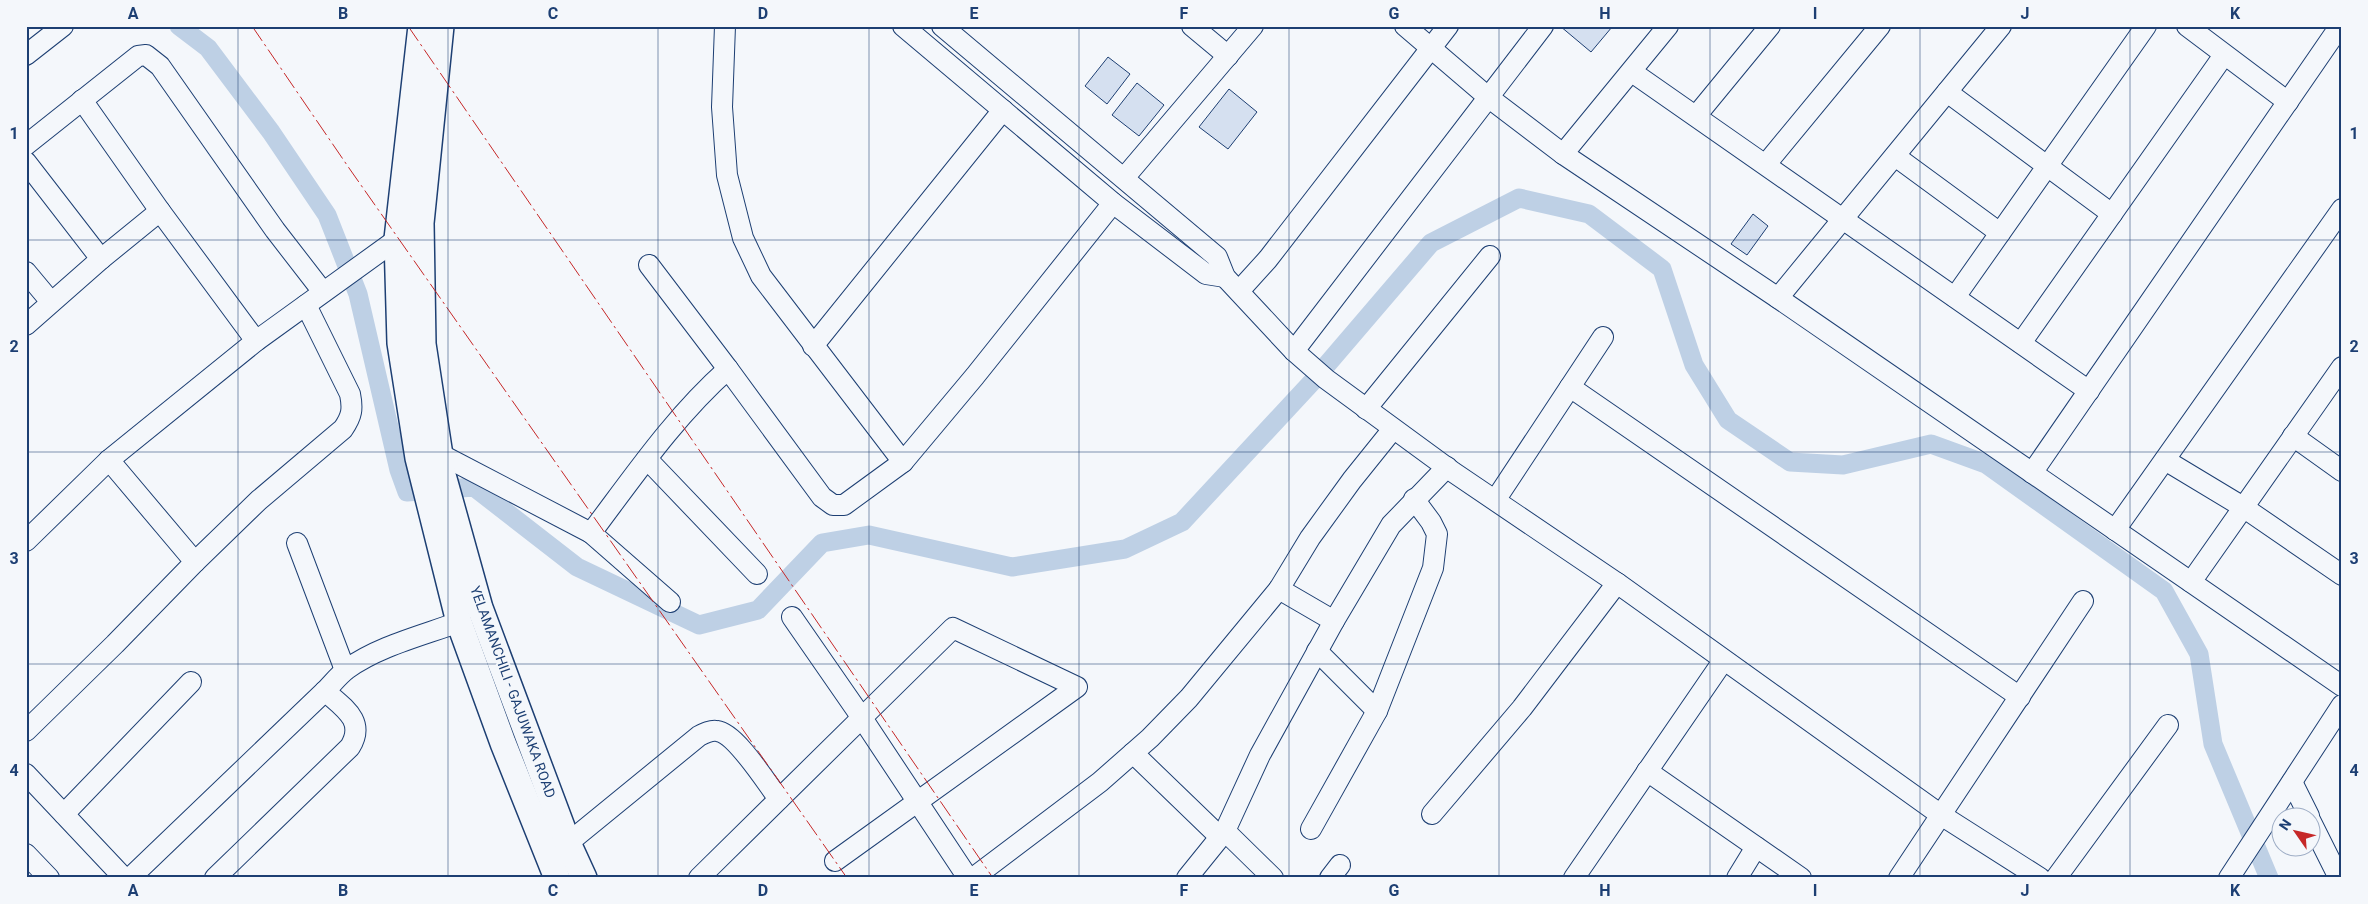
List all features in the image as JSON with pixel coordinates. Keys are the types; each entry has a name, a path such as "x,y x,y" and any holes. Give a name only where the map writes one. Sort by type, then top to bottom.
{"main road":[{"name":"YELAMANCHILI - GAJUWAKA ROAD","path":"421,26 397,239 400,343 434,462"},
{"name":"YELAMANCHILI - GAJUWAKA ROAD","path":"441,26 420,222 423,344 434,462 445,522 461,585 459,622 503,743 557,878"},
{"name":"YELAMANCHILI - GAJUWAKA ROAD","path":"461,585 480,608 568,843 584,878"}],"street":[{"path":"26,55 63,26"},
{"path":"725,26 722,106 726,166 743,238 761,276 903,462"},
{"path":"903,26 1113,203 1206,274 1232,284"},
{"path":"942,26 1218,257 1232,284 1300,358 1326,379 1393,430 1617,583 1723,661 1941,815 2040,878"},
{"path":"1192,26 1228,56"},
{"path":"1124,178 1253,26"},
{"path":"1405,26 1488,97 1563,154 1778,298 2342,686"},
{"path":"1232,284 1268,259 1448,26"},
{"path":"1300,358 1488,97 1544,26"},
{"path":"1563,154 1668,26"},
{"path":"1696,116 1770,26"},
{"path":"1766,164 1880,26"},
{"path":"1778,298 2001,26"},
{"path":"1955,297 2146,26"},
{"path":"2187,26 2288,102"},
{"path":"2032,473 2288,102 2334,29"},
{"path":"2022,343 2224,54"},
{"path":"28,140 138,56 146,55 153,59 275,230 323,292"},
{"path":"1632,72 1844,218 2089,391"},
{"path":"1947,92 2047,168 2112,214"},
{"path":"82,100 160,212 256,341"},
{"path":"813,346 1003,110"},
{"path":"1895,156 2000,233"},
{"path":"26,162 101,259"},
{"path":"649,265 822,497 833,505 844,505 903,462 975,376 1113,203"},
{"path":"2115,530 2342,209"},
{"path":"26,325 101,259 160,212"},
{"path":"26,541 109,460 256,341 420,222"},
{"path":"1366,409 1490,256"},
{"path":"26,272 51,302"},
{"path":"26,731 259,500 343,429 349,420 353,409 350,394 306,305"},
{"path":"1496,500 1603,337"},
{"path":"591,534 674,424 705,389 728,369"},
{"path":"2191,582 2293,436 2340,374"},
{"path":"1570,387 2020,697"},
{"path":"972,878 1100,782 1190,698 1279,589 1315,531 1352,480 1393,430"},
{"path":"2293,436 2342,471"},
{"path":"647,459 757,574"},
{"path":"109,460 195,562"},
{"path":"2165,460 2243,507 2342,575"},
{"path":"434,462 591,534 670,602"},
{"path":"1188,877 1222,834 1260,755 1334,621 1391,525 1414,499 1447,467"},
{"path":"1310,829 1377,711 1433,568 1437,534 1432,522 1414,499"},
{"path":"297,543 345,670"},
{"path":"1432,814 1522,708 1617,583"},
{"path":"1279,589 1334,621"},
{"path":"1899,878 2083,602"},
{"path":"792,617 862,718 968,878"},
{"path":"130,878 325,692 345,670 381,650 459,622"},
{"path":"699,878 953,628 1077,687 835,861"},
{"path":"1318,651 1377,711"},
{"path":"1574,878 1723,661"},
{"path":"64,814 191,682"},
{"path":"215,878 350,747 355,738 357,728 352,718 325,692"},
{"path":"2230,876 2342,706"},
{"path":"2056,878 2168,725"},
{"path":"568,843 699,736 710,731 718,730 732,738 779,799"},
{"path":"1133,753 1273,878"},
{"path":"1647,771 1801,878"},
{"path":"2292,782 2304,806"},
{"path":"30,787 64,814 124,878"},
{"path":"2320,839 2339,878"},
{"path":"1737,878 1756,846"},
{"path":"26,854 49,878"}],"building":[{"path":"1560,26 1612,26 1612,27 1591,52"},
{"path":"1108,57 1130,74 1107,104 1085,86"},
{"path":"1137,83 1164,105 1139,136 1112,115"},
{"path":"1229,89 1257,112 1228,149 1199,127"},
{"path":"1753,214 1768,226 1747,255 1731,244"}],"waterway":[{"path":"179,26 208,48 271,132 327,215 358,294 399,470 407,492 474,487 577,567 699,625 758,610 822,543 869,535 1012,567 1125,549 1182,522 1312,382 1431,243 1519,198 1589,214 1662,269 1694,365 1728,420 1790,462 1843,465 1931,444 1986,464 2164,591 2199,654 2213,744 2269,878"}],"power":[{"path":"252,26 349,168 847,878"},
{"path":"408,26 993,878"}]}
